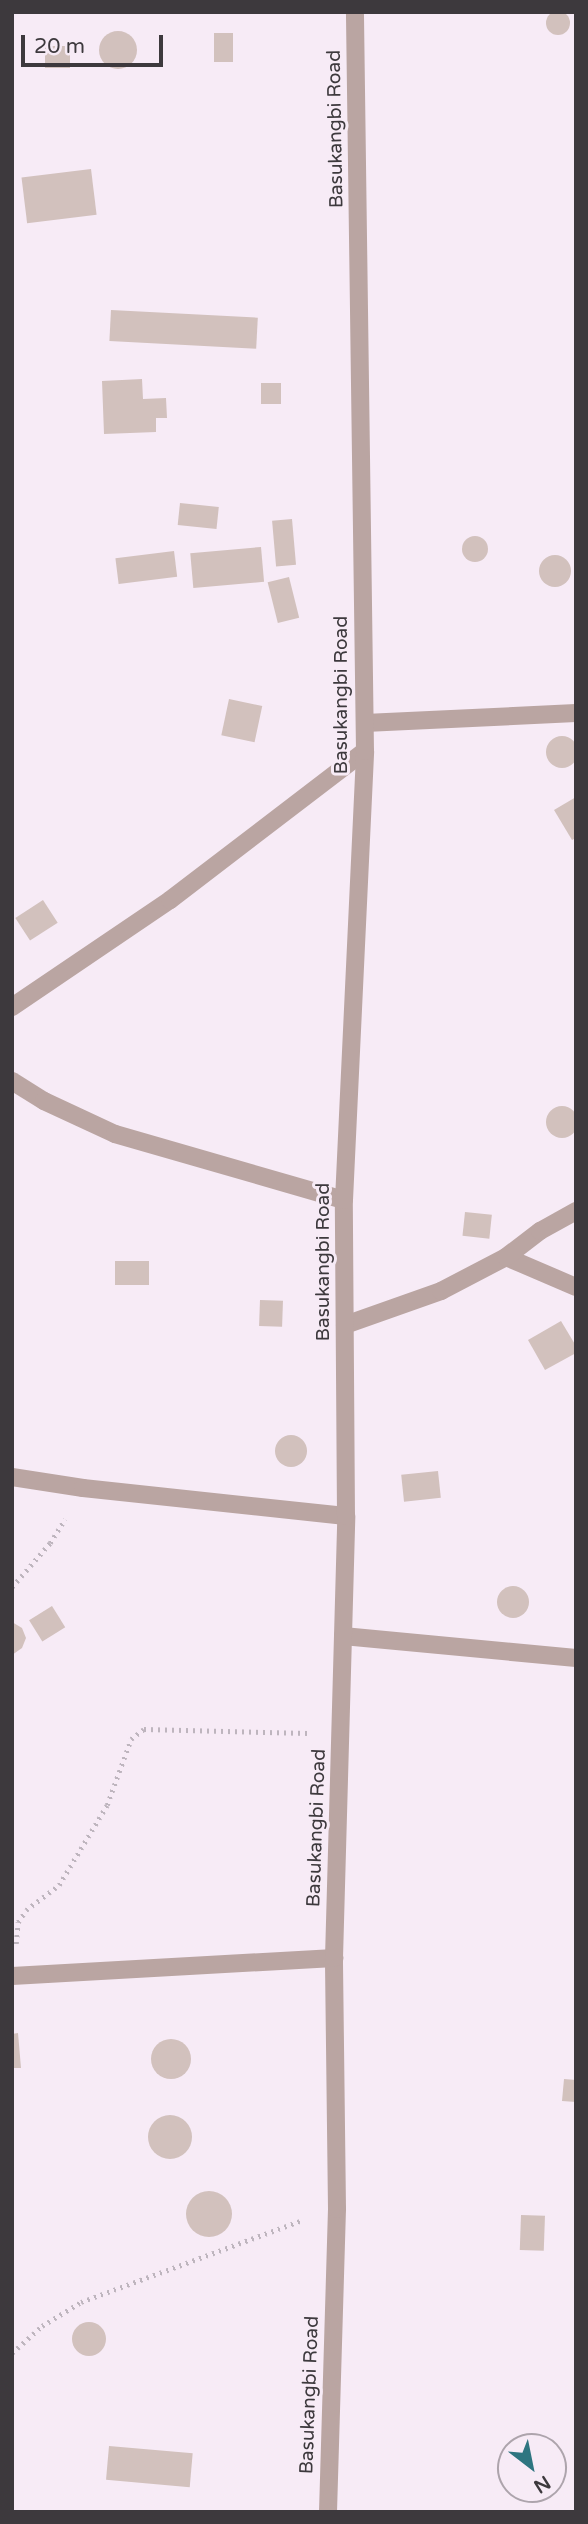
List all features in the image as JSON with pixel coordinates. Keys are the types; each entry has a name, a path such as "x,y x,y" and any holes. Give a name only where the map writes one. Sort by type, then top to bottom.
{"street":[{"name":"Basukangbi Road","path":"328,2512 337,2208 334,1958 346,1516 344,1200 365,751 355,12"},
{"path":"365,723 576,713"},
{"path":"12,1007 170,900 365,751"},
{"path":"12,1081 44,1101 115,1134 344,1200"},
{"path":"345,1325 441,1291 506,1257 540,1231 576,1212"},
{"path":"506,1257 576,1287"},
{"path":"12,1477 83,1489 346,1516"},
{"path":"343,1636 576,1658"},
{"path":"12,1976 334,1958"}],"path":[{"path":"12,1587 50,1543 83,1489"},
{"path":"12,1976 18,1922 26,1910 59,1885 107,1805 131,1739 144,1729 340,1735"},
{"path":"12,2353 41,2326 81,2302 337,2208"}],"building":[{"path":"558,11 567,14 570,23 567,32 558,35 549,32 546,23 549,14"},
{"path":"118,31 131,37 137,50 131,63 118,69 105,63 99,50 105,37"},
{"path":"214,33 233,33 233,62 214,62"},
{"path":"45,46 70,46 70,68 45,68"},
{"path":"91,169 97,215 27,223 22,178"},
{"path":"111,310 258,318 256,349 109,341"},
{"path":"142,379 143,399 166,398 167,418 156,418 156,432 104,434 102,381"},
{"path":"261,383 281,383 281,404 261,404"},
{"path":"180,503 219,507 216,529 178,525"},
{"path":"292,519 296,565 276,567 272,521"},
{"path":"475,536 484,540 488,549 484,558 475,562 466,558 462,549 466,540"},
{"path":"261,547 264,582 193,588 190,553"},
{"path":"174,551 177,577 119,584 115,558"},
{"path":"555,555 566,560 571,571 566,582 555,587 544,582 539,571 544,560"},
{"path":"289,577 299,618 278,623 268,582"},
{"path":"229,699 262,706 255,742 221,735"},
{"path":"562,736 573,741 578,752 573,763 562,768 551,763 546,752 551,741"},
{"path":"576,797 576,838 572,840 554,810"},
{"path":"43,900 58,923 30,941 15,918"},
{"path":"562,1106 573,1111 578,1122 573,1133 562,1138 551,1133 546,1122 551,1111"},
{"path":"465,1212 492,1215 489,1239 462,1236"},
{"path":"115,1261 149,1261 149,1285 115,1285"},
{"path":"260,1300 283,1301 282,1327 259,1326"},
{"path":"561,1321 576,1346 576,1353 545,1370 528,1340"},
{"path":"291,1435 302,1440 307,1451 302,1462 291,1467 280,1462 275,1451 280,1440"},
{"path":"438,1471 441,1498 404,1502 401,1475"},
{"path":"513,1586 524,1591 529,1602 524,1613 513,1618 502,1613 497,1602 502,1591"},
{"path":"52,1606 65,1627 42,1642 29,1620"},
{"path":"12,1622 22,1628 26,1638 22,1648 12,1655"},
{"path":"18,2033 21,2068 12,2068 12,2034"},
{"path":"171,2039 179,2040 185,2045 190,2051 190,2067 185,2073 179,2078 171,2079 163,2078 157,2073 152,2067 151,2059 152,2051 157,2045 163,2040"},
{"path":"564,2079 576,2080 576,2102 562,2101"},
{"path":"170,2115 179,2116 186,2121 191,2128 191,2146 186,2153 179,2158 170,2159 161,2158 154,2153 149,2146 148,2137 149,2128 154,2121 161,2116"},
{"path":"209,2191 225,2198 232,2214 225,2230 209,2237 193,2230 186,2214 193,2198"},
{"path":"521,2215 545,2216 544,2251 520,2250"},
{"path":"89,2322 101,2327 106,2339 101,2351 89,2356 77,2351 72,2339 77,2327"},
{"path":"109,2446 193,2453 190,2487 106,2480"}]}
